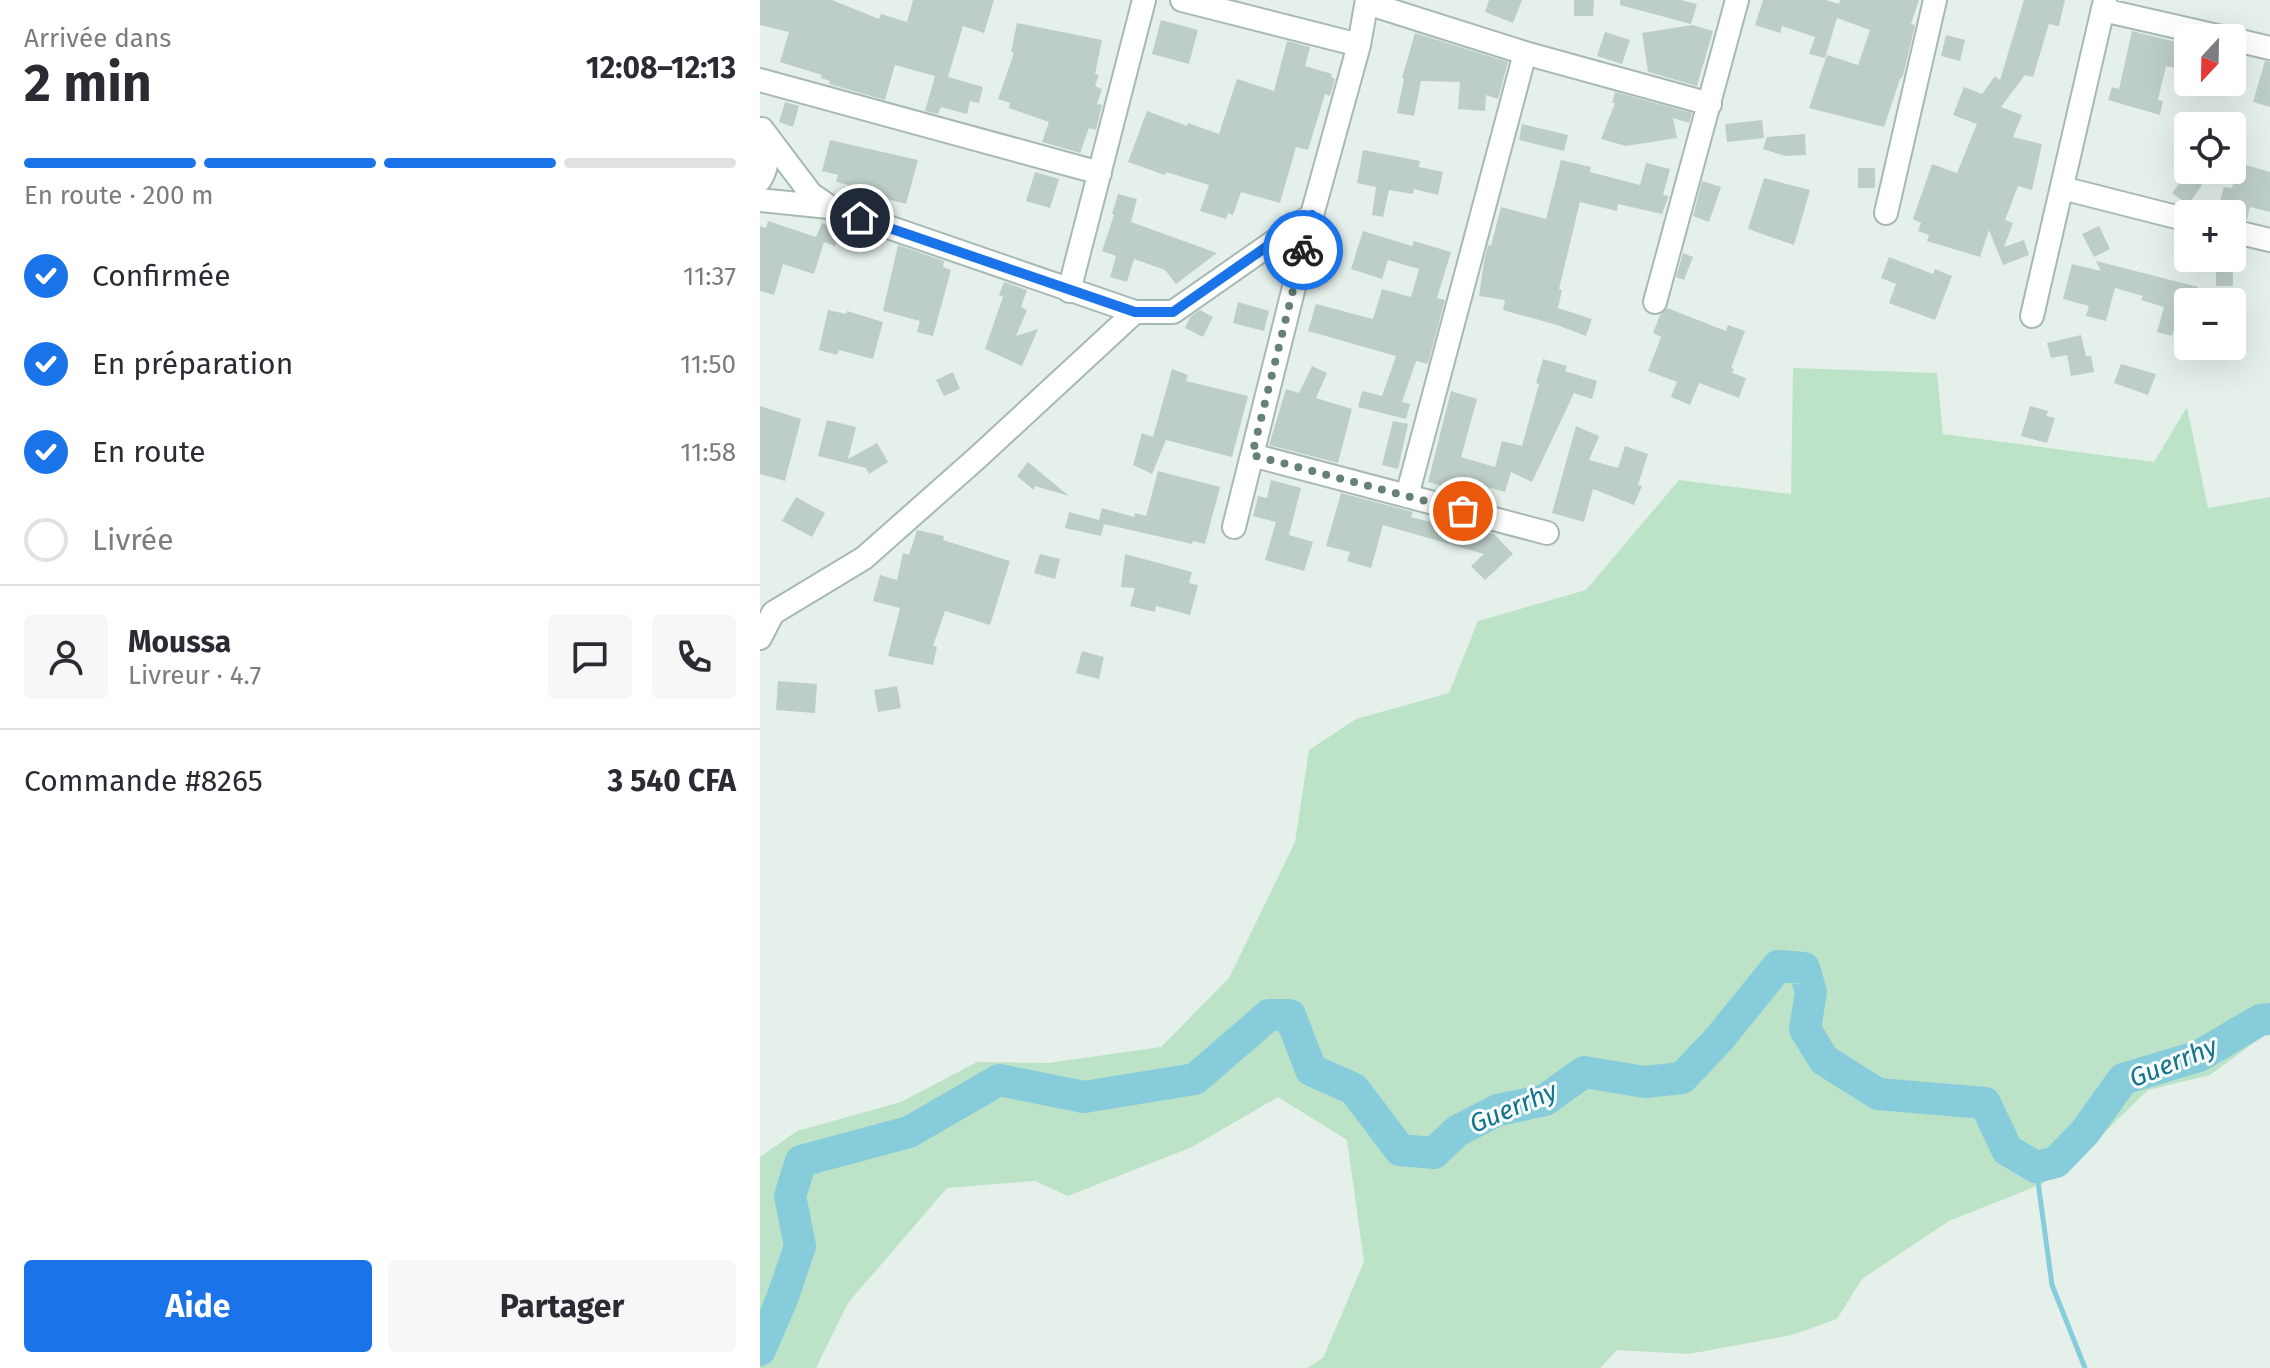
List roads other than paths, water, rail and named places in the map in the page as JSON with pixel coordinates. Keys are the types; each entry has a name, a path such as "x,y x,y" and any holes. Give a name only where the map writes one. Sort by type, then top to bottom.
{"street":[{"path":"1069,291 1144,0"},
{"path":"1182,0 1359,45"},
{"path":"1655,302 1737,0"},
{"path":"1886,213 1935,0"},
{"path":"1234,527 1312,215 1359,45 1367,2 1525,53 1710,104"},
{"path":"2032,316 2104,5 2174,24"},
{"path":"2246,42 2270,48"},
{"path":"1407,496 1525,53"},
{"path":"760,80 1100,173"},
{"path":"760,180 767,169 767,150 761,128"},
{"path":"761,128 811,194 830,207"},
{"path":"2062,188 2174,216"},
{"path":"760,200 830,207 1135,312 1173,312 1312,215"},
{"path":"2246,234 2270,240"},
{"path":"760,638 773,613 864,558 1135,312"},
{"path":"1252,455 1547,533"}],"waterway":[{"name":"Guerrhy","path":"760,1350 800,1246 790,1196 801,1161 909,1132 999,1080 1084,1097 1195,1079 1269,1015 1290,1015 1311,1070 1354,1089 1400,1150 1434,1153 1457,1131 1498,1110 1545,1100 1584,1072 1645,1082 1682,1078 1719,1039 1778,966 1804,968 1811,992 1805,1029 1824,1060 1878,1094 1985,1103 2007,1150 2036,1167 2056,1162 2085,1132 2123,1079 2199,1056 2260,1020 2270,1019"},
{"path":"2036,1167 2052,1285 2085,1368"}]}
